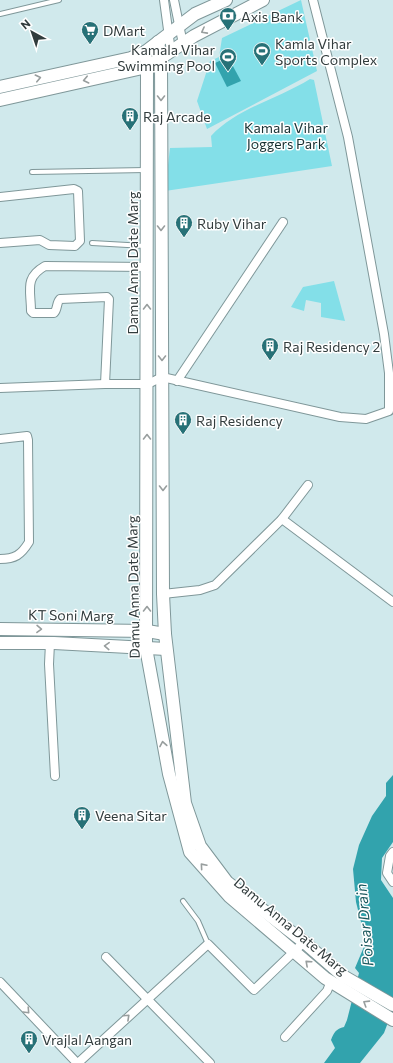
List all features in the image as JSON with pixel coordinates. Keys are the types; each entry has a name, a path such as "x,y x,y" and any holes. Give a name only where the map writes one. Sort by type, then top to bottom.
{"street":[{"path":"163,38 164,0"},
{"path":"174,0 183,44"},
{"path":"0,87 131,58 145,52 195,14 226,0"},
{"path":"0,100 147,66 183,44 263,0"},
{"path":"0,388 148,384 162,377 340,417 366,419 391,409 389,373 380,311 348,137 314,0"},
{"name":"Damu Anna Date Marg","path":"163,38 166,55 161,199 163,594 166,649 185,803 200,846 227,882 304,942 337,981 393,1020"},
{"name":"Damu Anna Date Marg","path":"145,52 147,66 148,384 146,648 169,774 190,852 230,897 325,978 337,981 393,1005"},
{"path":"0,197 74,189 78,191 80,241 75,246 49,245 40,240 0,243"},
{"path":"147,199 161,199"},
{"path":"178,381 282,222"},
{"path":"105,384 110,299 107,297 60,299 54,313 33,313 31,311 30,279 36,271 45,266 147,267"},
{"path":"0,439 27,436 29,542 20,554 11,559 0,559"},
{"path":"163,594 200,590 215,585 282,519 308,485"},
{"path":"282,519 393,602"},
{"name":"KT Soni Marg","path":"0,628 147,631 165,634"},
{"name":"KT Soni Marg","path":"0,643 50,643 166,649"},
{"path":"50,643 48,664 56,776"},
{"path":"393,852 390,856 387,873 393,882"},
{"path":"0,982 78,1063 208,944 254,990 304,942"},
{"path":"106,957 146,1000 210,1063"},
{"path":"285,1037 337,981"}],"lane":[{"path":"0,14 59,0"},
{"path":"32,172 147,170"},
{"path":"92,243 147,246"},
{"path":"183,901 198,921 208,944"}],"green space":[{"name":"Kamla Vihar Sports Complex","path":"301,0 317,71 207,129 197,101 210,61 219,57 222,38"},
{"name":"Kamala Vihar Joggers Park","path":"310,79 314,80 332,166 165,191 170,148 212,147 211,136 221,126 245,111"},
{"path":"334,281 345,321 321,317 321,303 306,300 304,311 291,307 303,287"}],"water":[{"name":"Kamala Vihar Swimming Pool","path":"228,57 241,81 227,87 215,63"},
{"name":"Poisar Drain","path":"393,775 393,842 382,858 381,880 393,898 393,1009 384,1033 360,1063 324,1063 335,1048 331,1040 333,1035 337,1030 344,1027 347,1020 359,973 355,968 366,942 356,902 353,869 359,845 372,816 386,796 386,783"}],"place":[{"name":"Axis Bank","path":"228,31"},
{"name":"DMart","path":"90,45"},
{"name":"Kamla Vihar Sports Complex","path":"262,66"},
{"name":"Kamala Vihar Swimming Pool","path":"228,72"},
{"name":"Raj Arcade","path":"130,131"},
{"name":"Ruby Vihar","path":"184,238"},
{"name":"Raj Residency 2","path":"270,361"},
{"name":"Raj Residency","path":"183,435"},
{"name":"Veena Sitar","path":"82,830"},
{"name":"Vrajlal Aangan","path":"29,1054"}]}
